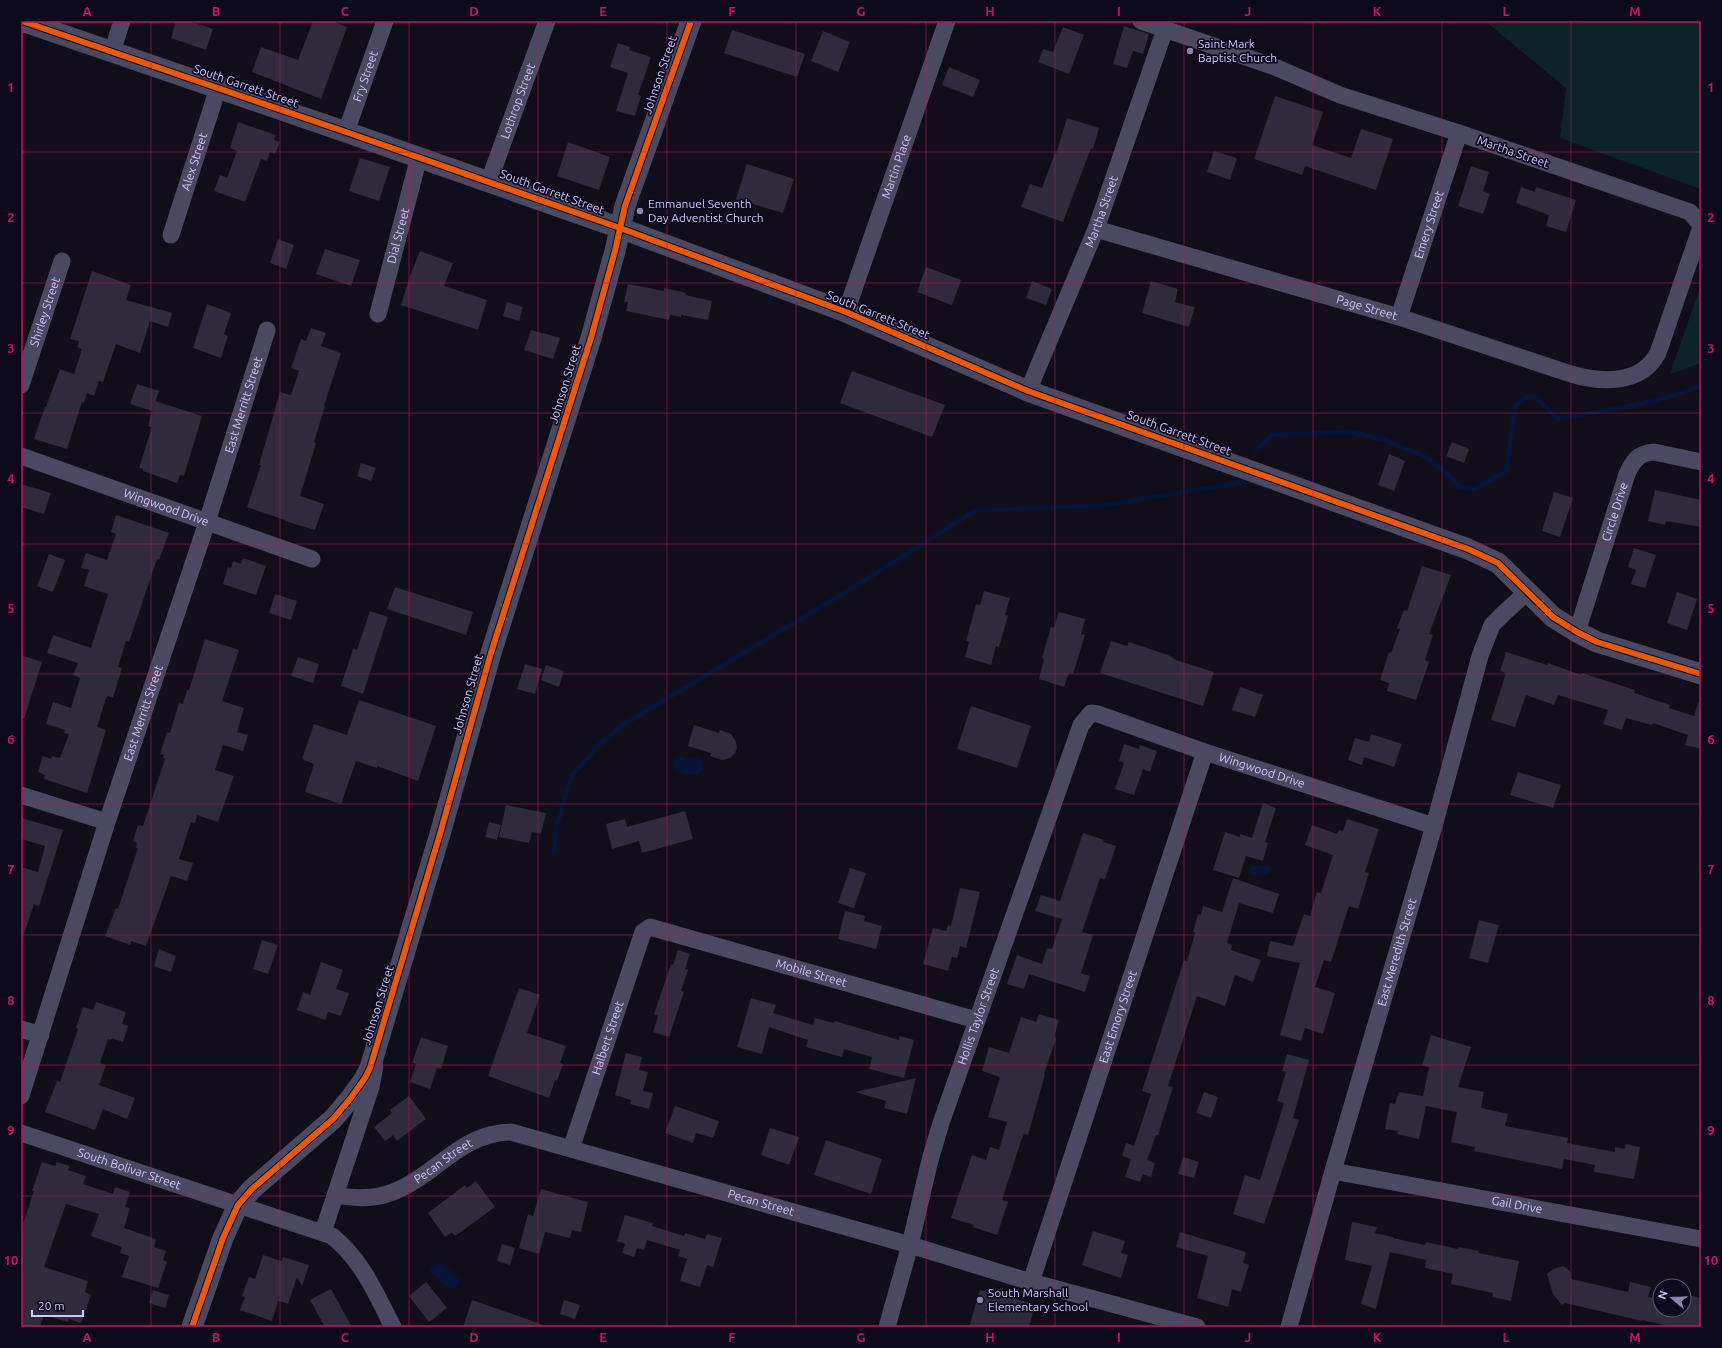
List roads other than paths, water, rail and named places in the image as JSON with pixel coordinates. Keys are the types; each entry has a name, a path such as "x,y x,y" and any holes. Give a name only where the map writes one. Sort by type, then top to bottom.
{"street":[{"name":"South Garrett Street","path":"22,21 489,181 620,228 846,312 1028,391 1473,551 1498,563 1553,617 1577,632 1597,642 1701,674"},
{"path":"112,52 122,21"},
{"name":"Fry Street","path":"346,132 385,21"},
{"name":"Lothrop Street","path":"489,181 547,21"},
{"name":"Johnson Street","path":"192,1327 223,1238 238,1205 252,1189 342,1109 365,1078 377,1046 485,674 591,338 625,206 690,21"},
{"name":"Martin Place","path":"846,312 948,21"},
{"name":"Martha Street","path":"1141,21 1275,67 1340,95 1459,133 1690,212 1696,217 1700,224 1700,230 1658,353 1653,362 1637,375"},
{"name":"Martha Street","path":"1028,391 1096,229 1165,29"},
{"name":"Alex Street","path":"171,235 218,88"},
{"name":"Emery Street","path":"1399,317 1459,133"},
{"name":"Dial Street","path":"378,314 419,157"},
{"name":"Page Street","path":"1096,229 1399,317 1585,378 1598,380 1637,375"},
{"name":"Shirley Street","path":"21,385 62,261"},
{"name":"East Merritt Street","path":"21,1096 107,822 207,522 267,330"},
{"name":"Circle Drive","path":"1577,632 1627,474 1636,458 1647,452 1654,452 1701,462"},
{"name":"Wingwood Drive","path":"21,456 312,558"},
{"name":"East Meredith Street","path":"1288,1327 1434,826 1486,639 1492,626 1528,591"},
{"name":"Wingwood Drive","path":"1091,713 1098,714 1205,752 1434,826"},
{"name":"Hollis Taylor Street","path":"887,1327 910,1245 930,1160 951,1093 1081,725 1091,713"},
{"name":"East Emory Street","path":"1031,1282 1205,752"},
{"path":"21,795 107,822"},
{"name":"Mobile Street","path":"646,928 650,927 976,1020"},
{"name":"Halbert Street","path":"571,1149 643,932 646,928"},
{"path":"21,1029 41,1035"},
{"name":"Johnson Street","path":"323,1232 370,1087 375,1067 377,1046"},
{"name":"Pecan Street","path":"336,1195 357,1198 382,1196 410,1183 471,1142 489,1135 511,1132 910,1245 1031,1282 1197,1327"},
{"name":"South Bolivar Street","path":"21,1133 323,1232 339,1242 356,1259 368,1278 393,1327"},
{"name":"Gail Drive","path":"1333,1171 1701,1239"}],"water":[{"path":"679,756 686,759 695,757 703,761 704,767 702,771 692,775 681,773 673,765 676,757"},
{"path":"1266,865 1271,868 1271,872 1269,874 1255,876 1249,874 1249,869 1251,866"},
{"path":"438,1263 443,1263 460,1279 456,1288 450,1289 430,1272 431,1268"}],"waterway":[{"path":"1257,450 1273,435 1351,432 1385,440 1424,456 1447,473 1459,487 1474,489 1506,472 1515,406 1526,398 1535,397 1559,419 1655,401 1701,386"},
{"path":"554,853 556,827 572,776 597,747 621,726 848,591 976,510 1100,506 1244,482"}],"place":[{"name":"Saint Mark Baptist Church","path":"1190,51"},
{"name":"Emmanuel Seventh Day Adventist Church","path":"640,211"},
{"name":"South Marshall Elementary School","path":"980,1300"}]}
